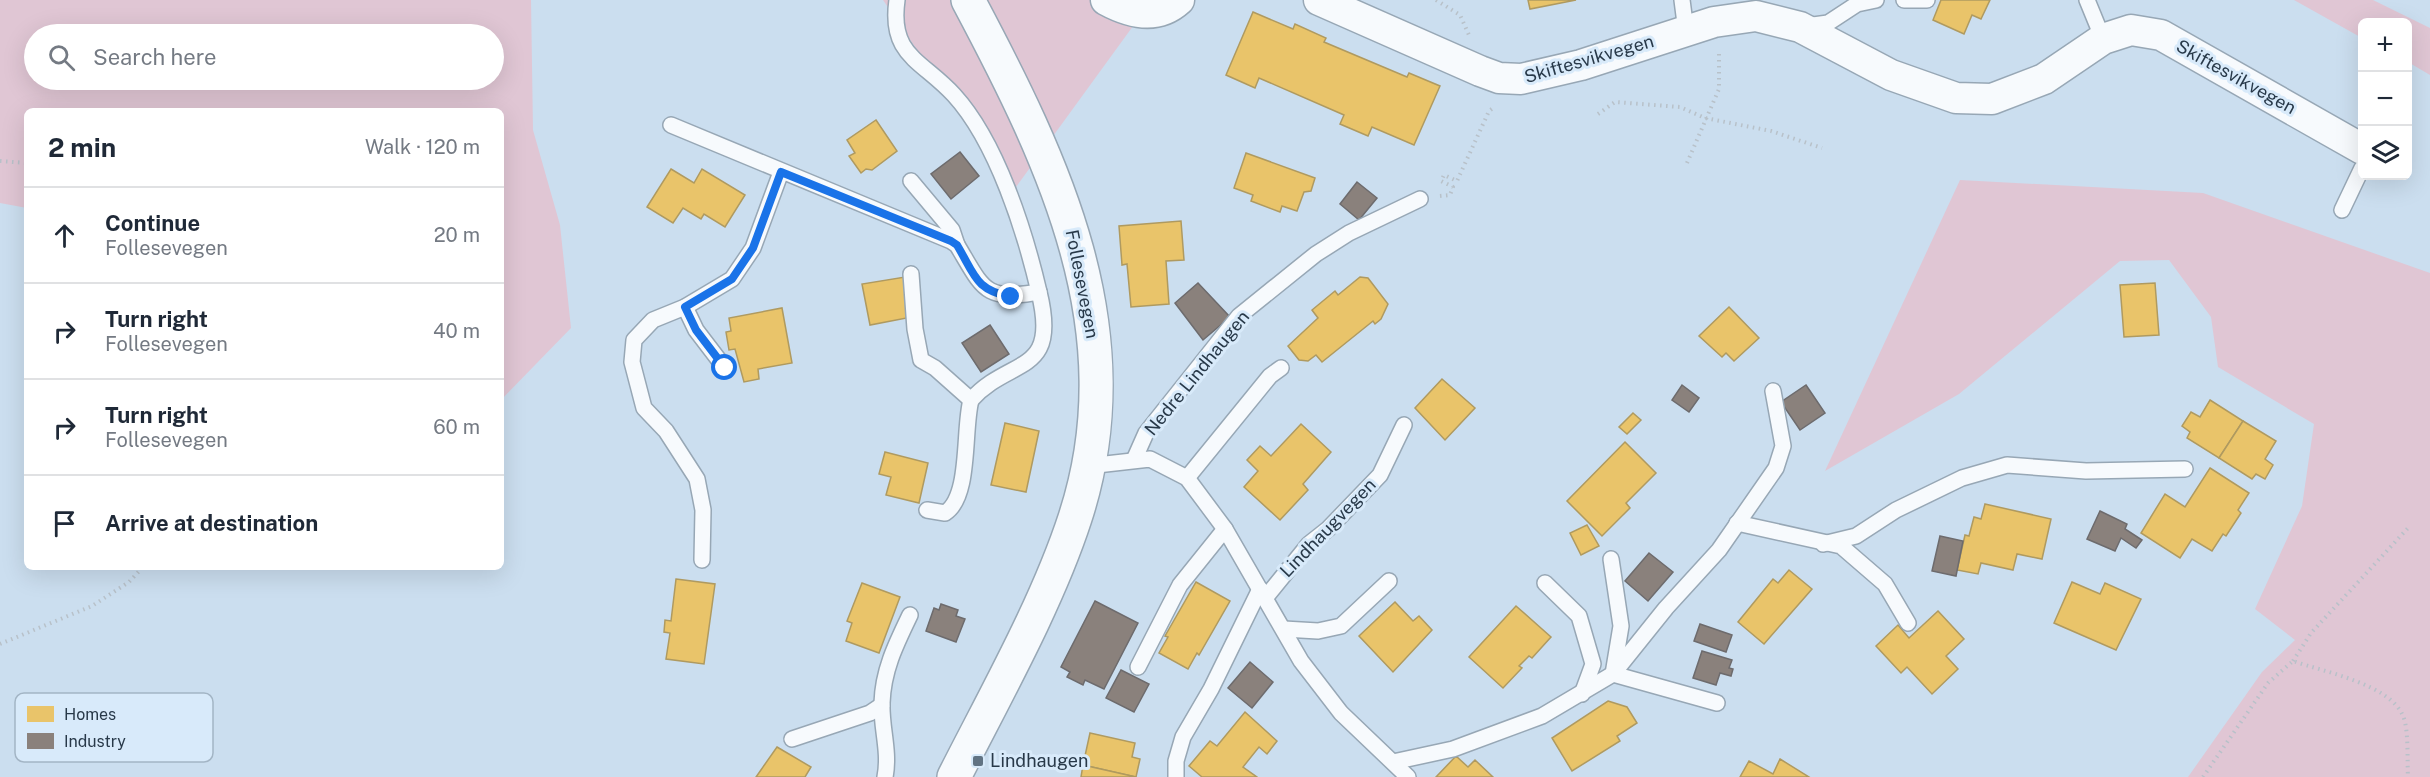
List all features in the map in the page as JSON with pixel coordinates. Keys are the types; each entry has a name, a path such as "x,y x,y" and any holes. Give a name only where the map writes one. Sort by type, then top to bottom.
{"main road":[{"name":"Follesevegen","path":"954,777 1055,572 1076,517 1088,466 1095,410 1095,357 1090,305 1075,236 1039,140 968,0"}],"street":[{"path":"1106,0 1122,9 1142,13 1161,12 1179,0"},
{"name":"Skiftesvikvegen","path":"1319,0 1499,78 1521,79 1581,65 1714,22 1747,17 1800,27 1891,75 1956,98 1992,99 2021,89 2044,79 2103,39 2131,30 2161,35 2358,147"}],"lane":[{"path":"897,0 894,21 903,49 955,96 982,137 1027,241 1044,312 1043,341 1034,357 1014,372 984,386 971,400 967,413 962,479 955,502 945,513 927,510"},
{"path":"1682,0 1686,31"},
{"name":"Skiftesvikvegen","path":"1800,27 1828,23 1857,4 1876,0"},
{"path":"1904,0 1927,0"},
{"path":"2087,0 2103,39"},
{"path":"671,125 938,235 957,245"},
{"path":"702,560 703,510 697,480 666,431 644,408 632,362 634,340 653,320 685,307 732,279 753,248 781,172"},
{"path":"2342,210 2358,176"},
{"path":"911,182 952,230 957,245 981,286 991,293 1011,297 1040,292"},
{"name":"Nedre Lindhaugen","path":"1134,460 1146,433 1239,316 1316,254 1349,233 1420,199"},
{"path":"911,274 915,329 921,360 935,368 971,400"},
{"path":"685,307 696,330 725,368"},
{"path":"1187,478 1270,376 1281,368"},
{"path":"1393,762 1453,749 1542,716 1613,674 1666,608 1719,550 1764,489 1776,468 1783,446 1773,392"},
{"name":"Lindhaugvegen","path":"1176,777 1176,761 1183,737 1263,593 1309,544 1328,529 1380,475 1404,425"},
{"name":"Lindhaugvegen","path":"1088,466 1150,459 1187,478 1225,530 1301,661 1341,713 1408,777"},
{"path":"1823,544 1856,536 1896,510 1962,478 2007,465 2086,471 2185,469"},
{"path":"1737,523 1844,548 1885,584 1908,623"},
{"path":"1138,668 1180,585 1225,530"},
{"path":"1611,559 1621,626 1613,674"},
{"path":"1284,629 1318,631 1341,626 1389,581"},
{"path":"1545,584 1580,616 1593,664 1582,694"},
{"path":"885,777 886,740 882,705 884,677 891,654 909,615"},
{"path":"1613,674 1717,703"},
{"path":"792,739 870,713 882,705"}],"path":[{"path":"1687,163 1719,89 1719,44"},
{"path":"1598,114 1614,102 1680,106 1705,118 1771,131 1822,148"},
{"path":"1452,186 1441,181 1444,175 1457,181 1489,111 1497,105"},
{"path":"0,161 24,163"},
{"path":"2203,777 2268,682 2293,661 2325,617 2408,528"},
{"path":"0,644 6,639 67,618 92,606 129,582 140,570"},
{"path":"2293,661 2380,691 2394,702 2404,717 2408,777"}],"shaded area":[{"path":"0,0 531,0 533,130 560,225 571,328 504,397 504,108 24,108 24,207 0,203"},
{"path":"883,0 1152,0 1013,191"},
{"path":"2294,0 2373,0 2410,18 2358,18 2358,36"},
{"path":"2412,19 2430,28 2430,75 2412,64"},
{"path":"1960,180 2203,193 2430,273 2430,777 2188,777 2262,672 2295,640 2255,609 2302,506 2314,424 2218,367 2211,317 2169,260 2120,261 1959,394 1825,471"}],"building: Homes":[{"path":"1528,0 1576,0 1530,9"},
{"path":"1941,0 1990,0 1981,19 1972,15 1964,34 1933,20"},
{"path":"1253,12 1293,29 1295,24 1326,38 1324,42 1407,77 1409,73 1440,86 1414,145 1372,127 1368,136 1340,124 1344,115 1259,78 1255,88 1226,75"},
{"path":"876,120 897,151 872,170 866,169 861,173 849,156 855,153 847,140"},
{"path":"1246,153 1315,178 1311,191 1304,192 1297,211 1282,206 1280,212 1251,201 1253,195 1234,188"},
{"path":"671,169 694,183 702,169 745,195 725,227 704,214 701,219 683,208 673,223 647,207"},
{"path":"1181,221 1184,260 1166,261 1169,304 1131,307 1127,264 1122,265 1119,226"},
{"path":"905,277 912,317 870,325 862,284"},
{"path":"1360,277 1368,278 1388,304 1381,319 1375,324 1373,321 1322,362 1316,355 1308,361 1299,360 1288,346 1318,318 1312,310 1335,291 1338,295"},
{"path":"2155,283 2159,335 2124,337 2120,285"},
{"path":"1729,307 1759,338 1734,361 1726,353 1722,357 1699,336"},
{"path":"782,308 792,363 758,369 759,379 744,382 735,349 729,350 726,332 731,331 729,318"},
{"path":"1442,379 1475,408 1445,440 1415,408"},
{"path":"2210,400 2243,421 2219,458 2187,438 2190,432 2182,426 2191,412 2200,417"},
{"path":"1633,413 1641,420 1627,434 1619,427"},
{"path":"2243,421 2276,441 2265,459 2273,465 2265,479 2256,474 2252,479 2219,458"},
{"path":"1005,423 1039,431 1026,492 991,485"},
{"path":"1301,424 1331,452 1303,484 1308,490 1280,520 1244,487 1258,471 1247,460 1260,446 1271,456"},
{"path":"1625,442 1656,473 1626,503 1630,508 1602,536 1567,501"},
{"path":"885,452 928,463 919,503 886,495 891,477 879,474"},
{"path":"2210,468 2249,493 2238,510 2241,513 2226,536 2223,534 2212,551 2192,539 2180,558 2141,533 2165,494 2185,507"},
{"path":"1985,504 2051,519 2042,559 2017,554 2013,570 1981,563 1978,574 1957,570 1965,535 1969,536 1974,517 1981,519"},
{"path":"1587,525 1599,546 1581,555 1570,533"},
{"path":"1789,570 1812,589 1764,644 1738,622 1773,579 1778,583"},
{"path":"676,579 715,584 704,664 666,659 670,633 664,632 665,620 671,621"},
{"path":"1196,582 1230,601 1199,655 1197,653 1188,669 1159,653 1168,637 1165,636"},
{"path":"2072,582 2100,594 2105,583 2141,599 2116,650 2054,623"},
{"path":"862,583 900,597 879,653 846,641 852,623 847,621"},
{"path":"1395,602 1413,621 1419,616 1432,630 1393,672 1359,636"},
{"path":"1516,606 1551,637 1532,658 1529,656 1519,666 1522,668 1503,688 1469,657"},
{"path":"1938,611 1964,639 1946,656 1958,669 1932,694 1907,667 1901,673 1876,646 1898,625 1909,638"},
{"path":"1608,701 1627,707 1637,723 1617,736 1620,741 1572,771 1552,738"},
{"path":"1245,712 1277,741 1267,754 1259,747 1243,767 1257,777 1202,777 1189,766 1210,741 1217,746"},
{"path":"1090,733 1135,743 1132,757 1140,759 1136,777 1083,765"},
{"path":"777,747 811,767 805,777 756,777"},
{"path":"1456,756 1468,767 1475,760 1493,777 1436,777"},
{"path":"1780,759 1809,777 1740,777 1749,761 1773,774"},
{"path":"1083,765 1136,777 1081,777"}],"building: Industry":[{"path":"960,152 979,176 951,199 931,174"},
{"path":"1357,182 1377,198 1359,220 1340,204"},
{"path":"1198,283 1230,317 1203,340 1175,303"},
{"path":"990,325 1009,354 981,372 962,343"},
{"path":"1682,385 1699,398 1689,412 1672,400"},
{"path":"1806,385 1825,413 1800,430 1781,402"},
{"path":"2100,511 2127,524 2125,529 2142,540 2136,548 2121,538 2115,551 2087,539"},
{"path":"1940,536 1963,541 1956,576 1932,571"},
{"path":"1649,553 1673,572 1648,601 1625,581"},
{"path":"1095,601 1138,623 1104,689 1085,680 1083,685 1067,677 1070,672 1061,667"},
{"path":"941,604 958,610 956,616 965,619 956,642 926,631 934,608 939,610"},
{"path":"1700,624 1732,635 1726,652 1694,641"},
{"path":"1702,651 1732,660 1729,668 1733,669 1731,676 1720,673 1716,685 1693,678"},
{"path":"1250,662 1273,682 1252,708 1228,688"},
{"path":"1121,670 1149,684 1134,712 1106,698"}],"place":[{"name":"Lindhaugen","path":"978,761"}],"route":[{"path":"725,368 696,330 685,307 709,295 732,279 753,248 781,172 951,241 957,245 981,286 991,293 1011,297"}]}
